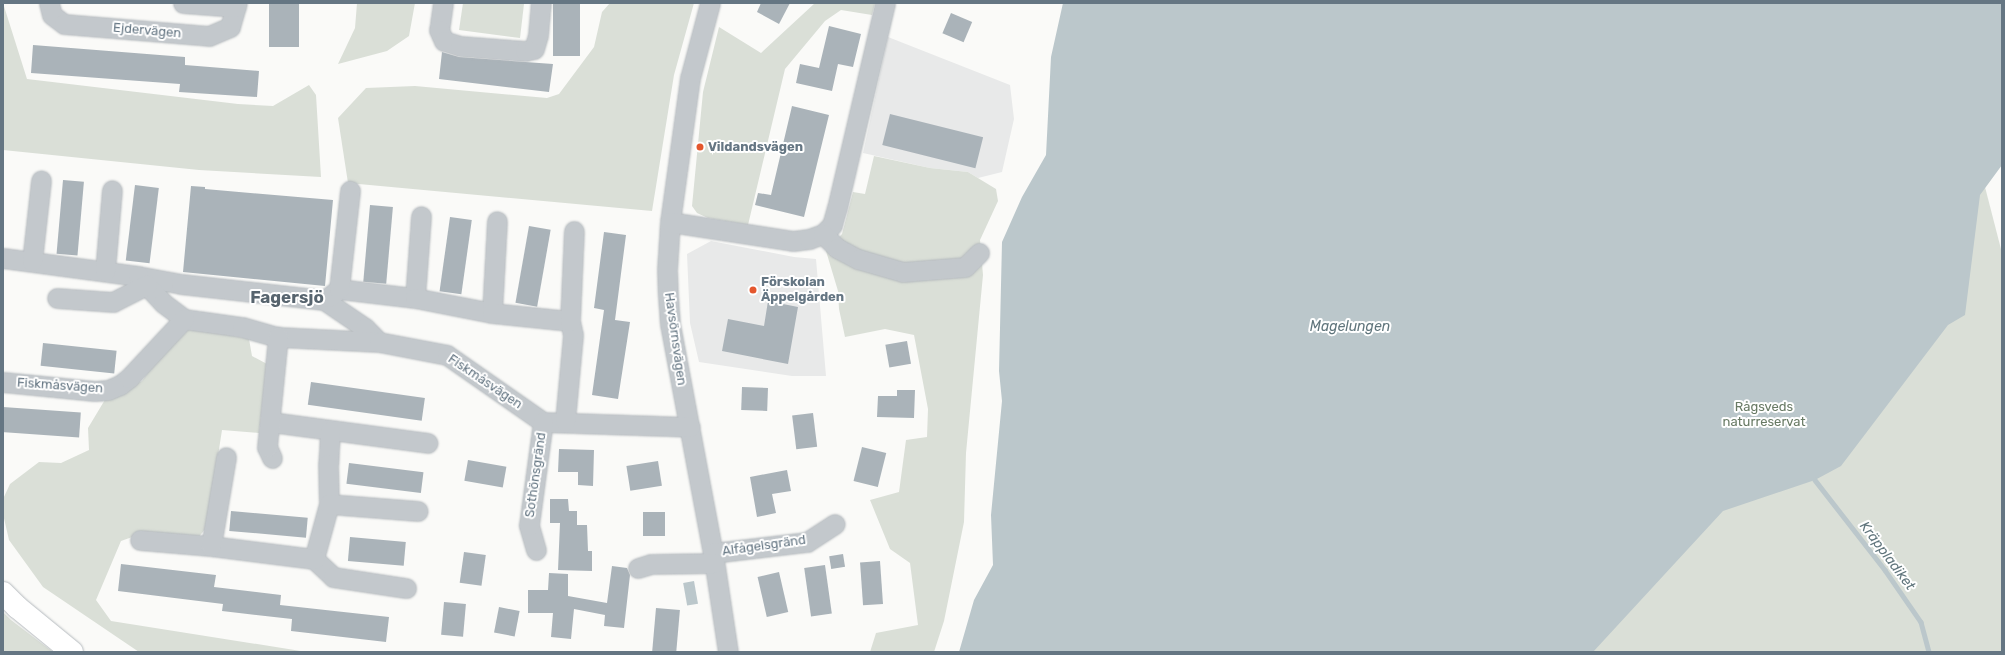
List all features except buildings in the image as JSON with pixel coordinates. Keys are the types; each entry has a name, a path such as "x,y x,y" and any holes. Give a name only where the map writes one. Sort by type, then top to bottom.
{"main road":[{"path":"3,593 44,631 72,652"}],"street":[{"name":"Ejdervägen","path":"49,3 52,15 64,24 209,36 230,27 236,5"},
{"path":"183,3 236,5"},
{"path":"443,3 439,30 444,41 460,46 524,52 534,49 538,35 541,3"},
{"name":"Havsörnsvägen","path":"710,3 690,78 670,222 667,270 670,324 714,558 728,652"},
{"path":"670,222 793,241 809,239 823,234 832,225 885,3"},
{"path":"32,261 41,181"},
{"path":"105,271 112,190"},
{"path":"331,295 350,191"},
{"path":"416,298 421,216"},
{"path":"492,313 498,221"},
{"path":"565,421 573,335 570,321 574,231"},
{"path":"823,234 838,248 858,259 903,272 965,267 979,253"},
{"path":"3,258 105,271 143,280 331,295 416,298 492,313 570,321"},
{"path":"57,298 113,302 143,280"},
{"name":"Fiskmåsvägen","path":"143,280 163,303 184,319 242,327 278,337 379,342 447,355 543,422"},
{"path":"331,295 379,342"},
{"name":"Fiskmåsvägen","path":"3,382 95,391 108,390 120,385 129,378 184,319"},
{"path":"272,458 268,447 278,337"},
{"path":"543,422 565,421 690,427"},
{"path":"271,422 428,443"},
{"name":"Sothönsgränd","path":"536,550 529,525 543,422"},
{"path":"314,559 329,504 328,464 330,431"},
{"path":"211,546 226,457"},
{"path":"329,504 418,511"},
{"name":"Alfågelsgränd","path":"638,568 651,564 714,558 807,542 835,524"},
{"path":"140,540 211,546 314,559 333,577 406,588"}],"shaded area":[{"path":"888,37 1010,85 1014,119 1002,172 978,178 968,172 930,168 863,153"},
{"name":"Förskolan Äppelgården","path":"711,241 794,257 816,259 826,376 792,376 699,362 690,323 687,254"}],"green space":[{"path":"3,3 27,79 238,104 273,106 309,85 316,95 321,177 199,170 3,150"},
{"path":"357,3 415,3 409,36 387,51 338,64 355,28"},
{"path":"463,3 524,4 520,38 459,30"},
{"path":"610,3 694,3 674,75 652,211 348,183 338,118 366,88 415,86 547,98 559,94 594,47 602,12"},
{"path":"815,3 875,3 872,15 841,10 825,21 785,69 748,225 708,218 697,213 692,206 703,92 719,27 761,53"},
{"name":"Rågsveds naturreservat","path":"1976,152 2002,253 2002,652 1282,652"},
{"path":"874,156 930,168 968,172 996,189 998,201 980,240 983,275 966,453 964,522 944,621 934,652 870,652 876,633 918,625 910,563 890,549 870,500 899,492 906,440 927,437 928,409 914,335 885,329 845,337 839,309 838,291 826,251 842,234 853,192 865,194"},
{"path":"191,327 249,339 252,356 267,364 259,433 222,430 207,527 197,539 135,536 121,541 96,600 111,621 307,652 139,652 43,587 9,540 3,514 3,499 10,484 39,462 61,463 89,450 88,428 106,398 142,381 155,362"},
{"path":"3,612 11,620 53,652 3,652"}],"water":[{"name":"Magelungen","path":"1063,3 2002,3 2002,165 1980,195 1965,315 1948,325 1841,466 1815,480 1723,511 1593,652 959,652 974,600 993,565 991,515 1002,401 999,371 1002,242 1022,197 1046,155 1051,57"},
{"path":"694,581 698,604 687,606 683,583"}],"waterway":[{"name":"Kräppladiket","path":"1815,480 1885,570 1921,622 1929,652"}],"place":[{"name":"Vildandsvägen","path":"700,147"},
{"name":"Förskolan Äppelgården","path":"753,290"}],"district":[{"name":"Fagersjö","path":"287,298"}]}
